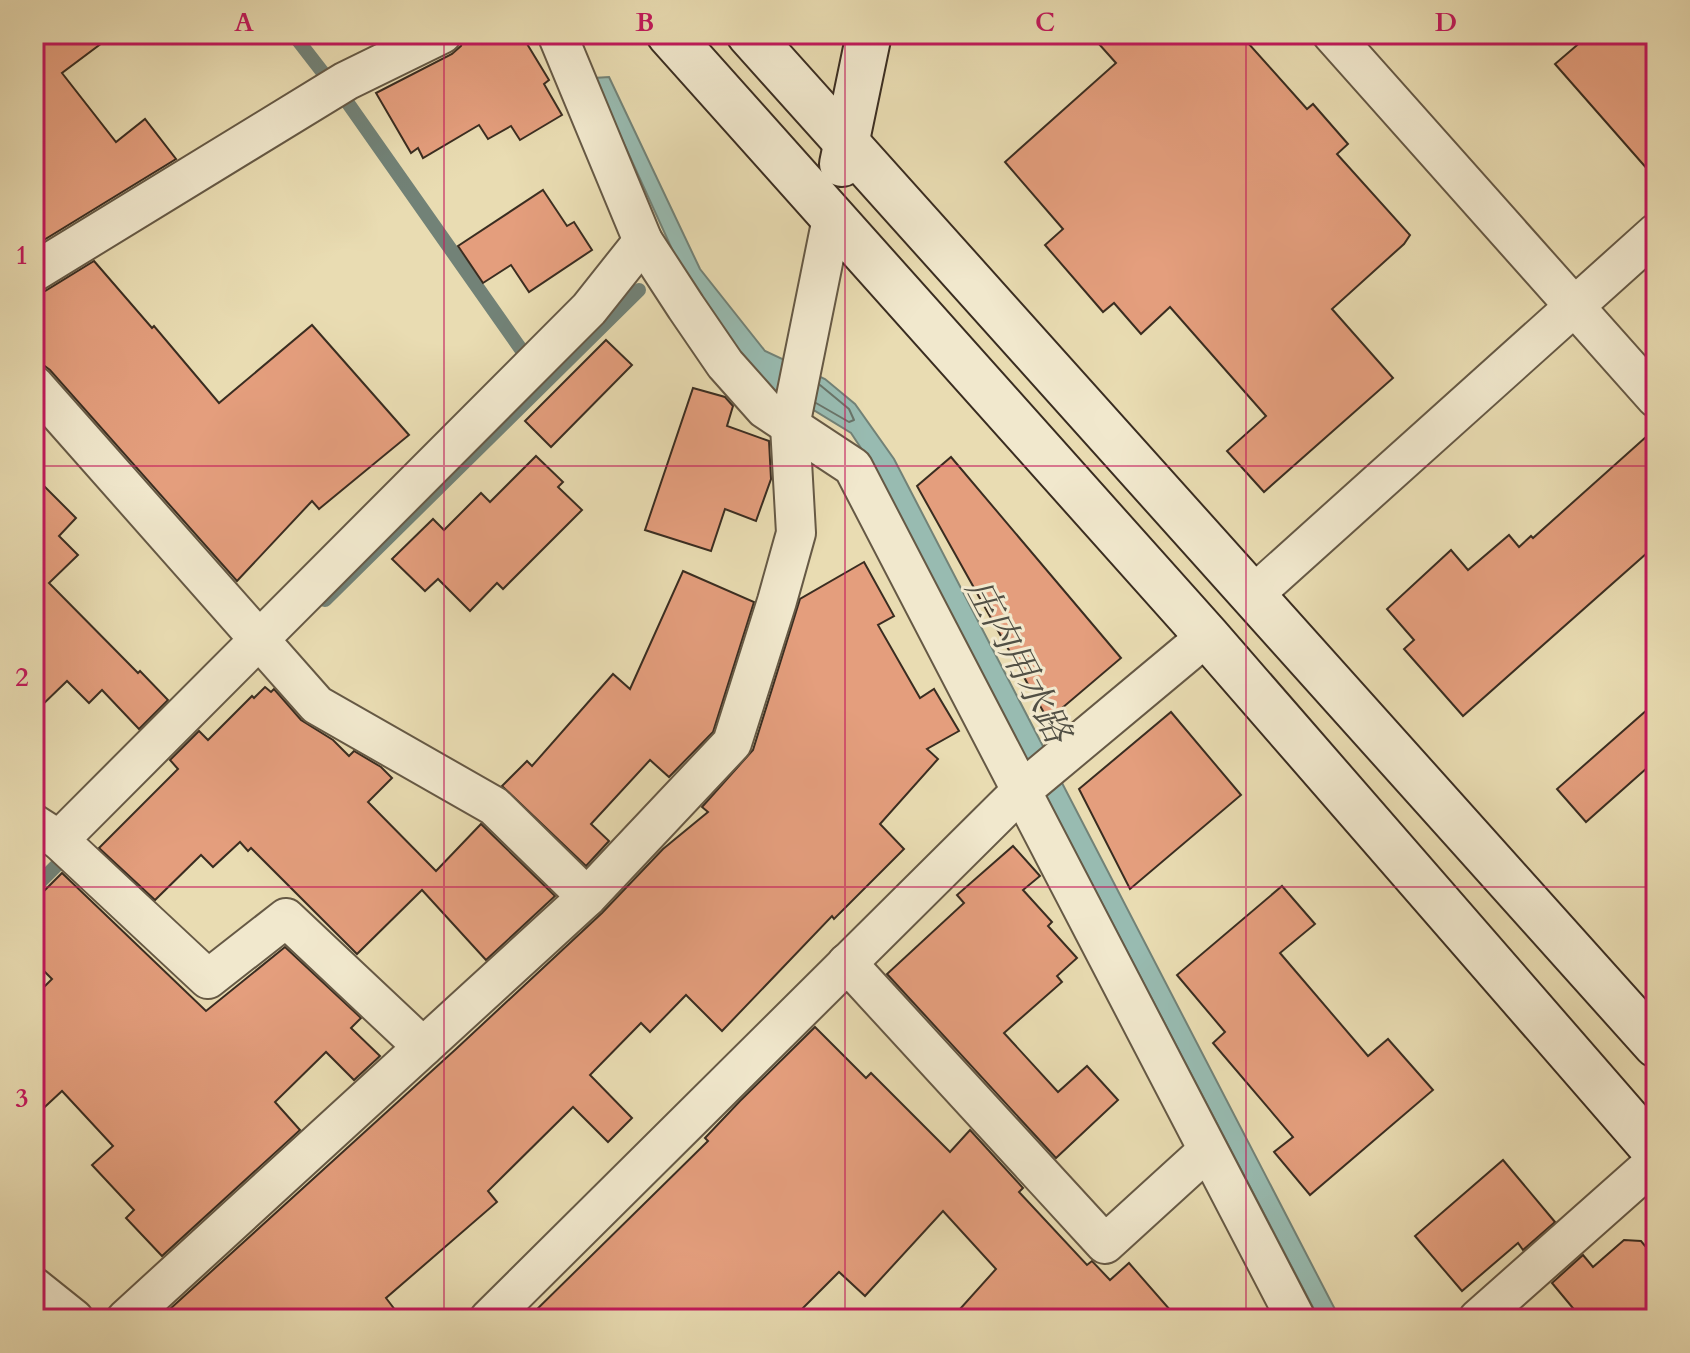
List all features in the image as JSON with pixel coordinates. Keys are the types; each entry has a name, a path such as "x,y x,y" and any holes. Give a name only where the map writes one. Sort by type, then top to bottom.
{"street":[{"path":"34,272 346,81 442,34"},
{"path":"557,34 643,241 725,364 765,409 792,418 853,467 1036,779 1207,1151 1296,1319"},
{"path":"669,34 1207,636 1656,1152"},
{"path":"749,34 1656,1045"},
{"path":"126,1319 587,897 732,743 796,533 792,418 869,34"},
{"path":"1332,34 1656,398"},
{"path":"1251,597 1656,233"},
{"path":"423,1047 286,918 208,979 46,832 259,641 589,309 643,241"},
{"path":"34,385 317,705 494,806 587,897"},
{"path":"489,1319 1036,779 1207,636"},
{"path":"847,963 1105,1244 1207,1151"},
{"path":"1478,1319 1656,1161"},
{"path":"34,1287 74,1319"}],"water":[{"path":"609,77 700,269 765,351 825,379 855,404 894,459 1340,1319 1319,1319 878,474 851,433 815,411 767,390 682,271 594,78"}],"building":[{"path":"34,34 114,34 62,73 116,142 145,119 176,159 34,246"},
{"path":"464,34 521,34 549,80 544,84 562,115 520,140 511,126 488,139 479,125 423,158 418,148 411,153 376,93 452,54 461,46"},
{"path":"1090,34 1240,34 1307,109 1313,104 1348,144 1337,154 1410,235 1332,309 1393,378 1264,492 1227,451 1266,416 1170,307 1141,334 1114,303 1103,312 1045,245 1063,229 1005,162 1116,63"},
{"path":"1590,34 1656,34 1656,179 1555,64"},
{"path":"543,190 567,226 574,222 592,250 529,292 511,265 483,283 458,246"},
{"path":"94,261 219,403 312,325 409,435 319,509 312,501 237,581 50,370 42,364 34,364 34,294 45,291"},
{"path":"606,340 632,365 551,447 525,421"},
{"path":"693,388 725,397 733,406 727,426 769,441 771,479 756,521 725,509 711,551 645,530"},
{"path":"1656,428 1656,545 1463,716 1404,649 1414,640 1387,609 1451,550 1468,570 1509,535 1519,547 1531,536 1533,538"},
{"path":"536,456 563,482 558,487 582,510 503,589 497,583 470,611 438,579 425,591 392,559 433,519 444,530 481,493 490,502"},
{"path":"951,457 1121,658 1048,720 917,486"},
{"path":"34,476 76,518 59,536 78,555 49,583 168,700 139,729 102,690 89,703 67,681 34,713"},
{"path":"864,562 894,616 878,625 920,698 934,689 959,731 927,749 938,759 880,824 904,849 834,919 832,916 722,1031 686,995 650,1032 641,1023 590,1075 632,1118 608,1142 573,1107 488,1191 497,1202 386,1298 402,1319 159,1319 602,913 663,849 708,812 702,807 753,750 800,599"},
{"path":"683,571 754,602 713,732 669,777 650,760 591,824 609,841 586,866 502,786 527,761 532,766 613,674 630,689"},
{"path":"265,687 271,692 274,689 301,720 333,740 349,756 354,751 381,767 392,778 368,802 436,871 481,824 555,896 486,960 422,890 357,954 251,848 248,851 240,842 213,867 201,855 155,900 99,848 178,769 170,760 199,731 208,740"},
{"path":"1656,702 1656,760 1586,822 1557,789"},
{"path":"1171,712 1241,795 1130,889 1079,789"},
{"path":"1013,846 1040,876 1023,890 1052,922 1048,926 1077,958 1057,976 1062,982 1004,1033 1058,1092 1087,1066 1118,1100 1056,1158 887,974 964,903 957,895"},
{"path":"62,873 206,1011 285,947 361,1018 351,1028 380,1056 354,1080 326,1052 275,1102 300,1130 162,1256 126,1218 134,1210 92,1165 113,1146 62,1091 34,1117 34,997 52,979 34,961 34,901"},
{"path":"1282,886 1315,924 1280,953 1368,1056 1388,1039 1433,1090 1310,1195 1274,1152 1293,1137 1213,1043 1225,1032 1177,975"},
{"path":"815,1027 866,1078 871,1073 950,1152 970,1130 1023,1188 1019,1192 1087,1265 1092,1261 1110,1280 1129,1263 1178,1319 951,1319 996,1269 943,1211 865,1296 839,1272 792,1319 527,1319 708,1141 705,1138"},
{"path":"1503,1160 1555,1222 1523,1250 1518,1243 1462,1291 1415,1236"},
{"path":"1624,1240 1641,1241 1656,1259 1656,1319 1582,1319 1552,1283 1583,1255 1593,1267"}],"waterway":[{"path":"293,34 324,74"},
{"path":"345,99 525,355"},
{"path":"325,600 639,290"},
{"path":"34,888 58,864"}],"water label":[{"name":"庄内用水路","path":"1018,661"}]}
